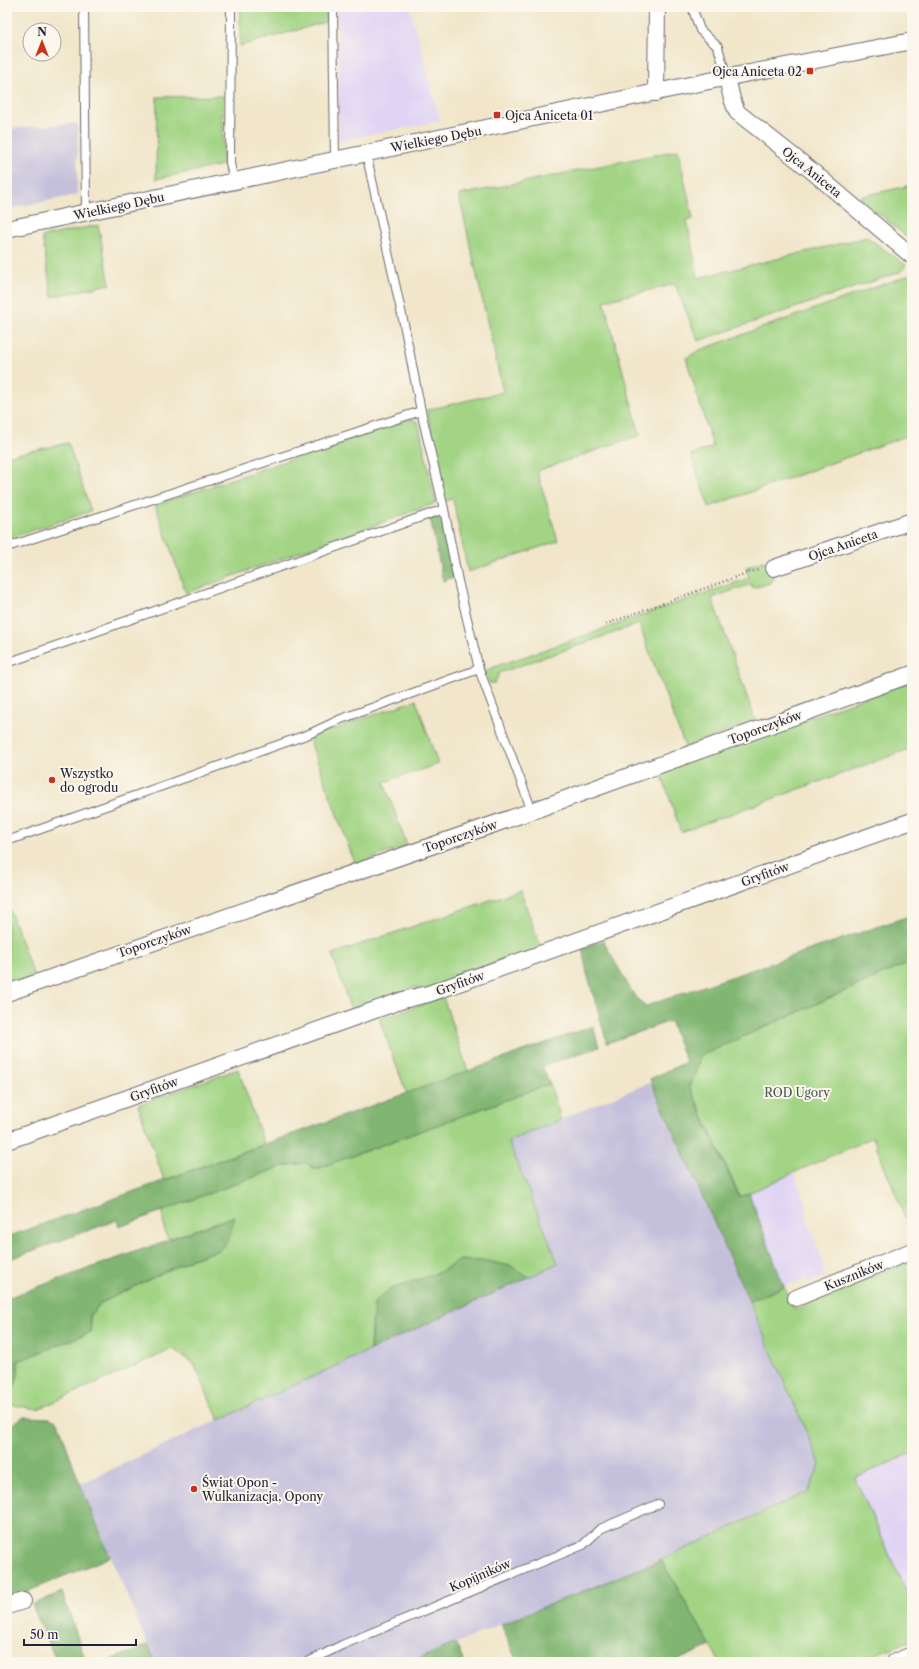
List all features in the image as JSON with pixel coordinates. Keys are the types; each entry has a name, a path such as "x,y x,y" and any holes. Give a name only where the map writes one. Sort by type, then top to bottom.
{"street":[{"path":"656,93 657,7"},
{"name":"Wielkiego Dębu","path":"7,229 234,182 335,159 912,41"},
{"name":"Ojca Aniceta","path":"727,78 737,112 812,171 912,256"},
{"name":"Ojca Aniceta","path":"774,568 912,521"},
{"name":"Toporczyków","path":"7,993 532,811 912,674"},
{"name":"Gryfitów","path":"7,1141 319,1029 403,1000 428,994 912,821"},
{"name":"Kuszników","path":"796,1298 912,1251"},
{"path":"7,1606 22,1601"},
{"path":"895,1662 912,1655"}],"lane":[{"path":"84,7 86,212"},
{"path":"231,7 230,163 234,182"},
{"path":"333,7 335,159"},
{"path":"692,7 700,30 718,47 727,78"},
{"path":"366,153 404,324 421,411 444,509 458,581 479,669 532,811"},
{"path":"7,547 421,411"},
{"path":"7,663 444,509"},
{"path":"7,841 309,734 341,719 479,669"},
{"name":"Kopijników","path":"308,1662 342,1645 583,1545 600,1529 658,1504"}],"path":[{"path":"606,624 750,572"}],"shaded area":[{"path":"338,7 410,7 440,121 339,141"},
{"path":"7,51 10,51 9,129 7,129"},
{"path":"78,123 77,195 7,209 7,129"},
{"path":"651,1082 820,1463 809,1490 661,1560 501,1624 412,1662 155,1662 80,1484 557,1263 508,1141"},
{"path":"794,1172 808,1210 805,1212 825,1268 822,1270 824,1276 807,1282 806,1278 784,1287 749,1193"},
{"path":"912,1453 912,1605 855,1478"}],"green space":[{"path":"240,7 326,7 326,22 240,46"},
{"path":"223,96 223,165 156,179 157,97"},
{"path":"678,150 693,219 687,221 698,278 867,237 906,265 900,272 698,341 675,284 604,301 640,435 537,471 558,541 468,572 453,499 445,501 427,410 503,392 459,195"},
{"path":"912,185 912,241 859,197"},
{"path":"98,225 110,284 52,297 42,237"},
{"path":"912,274 912,434 709,507 691,455 713,447 686,358 700,350"},
{"path":"410,419 418,422 436,503 186,593 155,505"},
{"path":"68,443 91,511 7,539 7,456"},
{"path":"430,517 441,517 443,520 454,577 443,581"},
{"path":"763,561 769,564 773,577 770,583 753,588 751,584 712,598 756,722 685,747 639,624 499,673 495,683 489,683 486,670 749,578 746,567"},
{"path":"912,681 912,748 681,832 660,770"},
{"path":"416,700 438,764 384,782 407,846 355,864 309,738"},
{"path":"520,890 541,948 419,992 417,987 351,1010 332,954"},
{"path":"7,903 34,976 7,986"},
{"path":"912,915 912,961 700,1056 695,1075 689,1085 739,1197 749,1193 784,1287 749,1301 650,1079 686,1062 670,1021 607,1043 587,973 582,948 603,941 635,997 646,1006"},
{"name":"ROD Ugory","path":"912,961 912,1236 873,1137 740,1197 689,1085 695,1075 700,1056"},
{"path":"443,997 468,1071 407,1094 379,1019"},
{"path":"593,1026 599,1047 542,1066 550,1084 316,1169 305,1163 283,1166 119,1227 117,1220 7,1260 7,1237"},
{"path":"238,1069 264,1144 164,1180 138,1105"},
{"path":"550,1084 561,1120 508,1141 558,1263 529,1277 510,1266 460,1260 440,1272 389,1290 371,1324 370,1350 219,1420 194,1364 173,1349 38,1409 7,1404 7,1393 16,1383 18,1361 91,1332 90,1315 101,1303 189,1260 219,1250 235,1216 168,1239 164,1228 162,1211 283,1166 305,1163 316,1169"},
{"path":"235,1216 229,1240 219,1250 189,1260 101,1303 90,1315 91,1332 18,1361 18,1375 16,1383 7,1393 7,1298"},
{"path":"912,1259 912,1453 855,1478 912,1605 912,1640 855,1662 720,1662 661,1560 809,1491 820,1463 749,1301 784,1287 794,1310"},
{"path":"460,1260 487,1261 511,1266 529,1277 370,1350 374,1303 389,1290 440,1272"},
{"path":"23,1417 50,1418 58,1422 80,1484 110,1557 7,1600 7,1428"},
{"path":"661,1560 711,1646 673,1662 517,1662 501,1624"},
{"path":"62,1592 86,1662 57,1662 32,1605"},
{"path":"456,1643 464,1662 412,1662"},
{"path":"148,1645 155,1662 106,1662"}],"place":[{"name":"Ojca Aniceta 02","path":"810,71"},
{"name":"Ojca Aniceta 01","path":"497,115"},
{"name":"Wszystko do ogrodu","path":"52,780"},
{"name":"Świat Opon - Wulkanizacja, Opony","path":"194,1489"}]}
